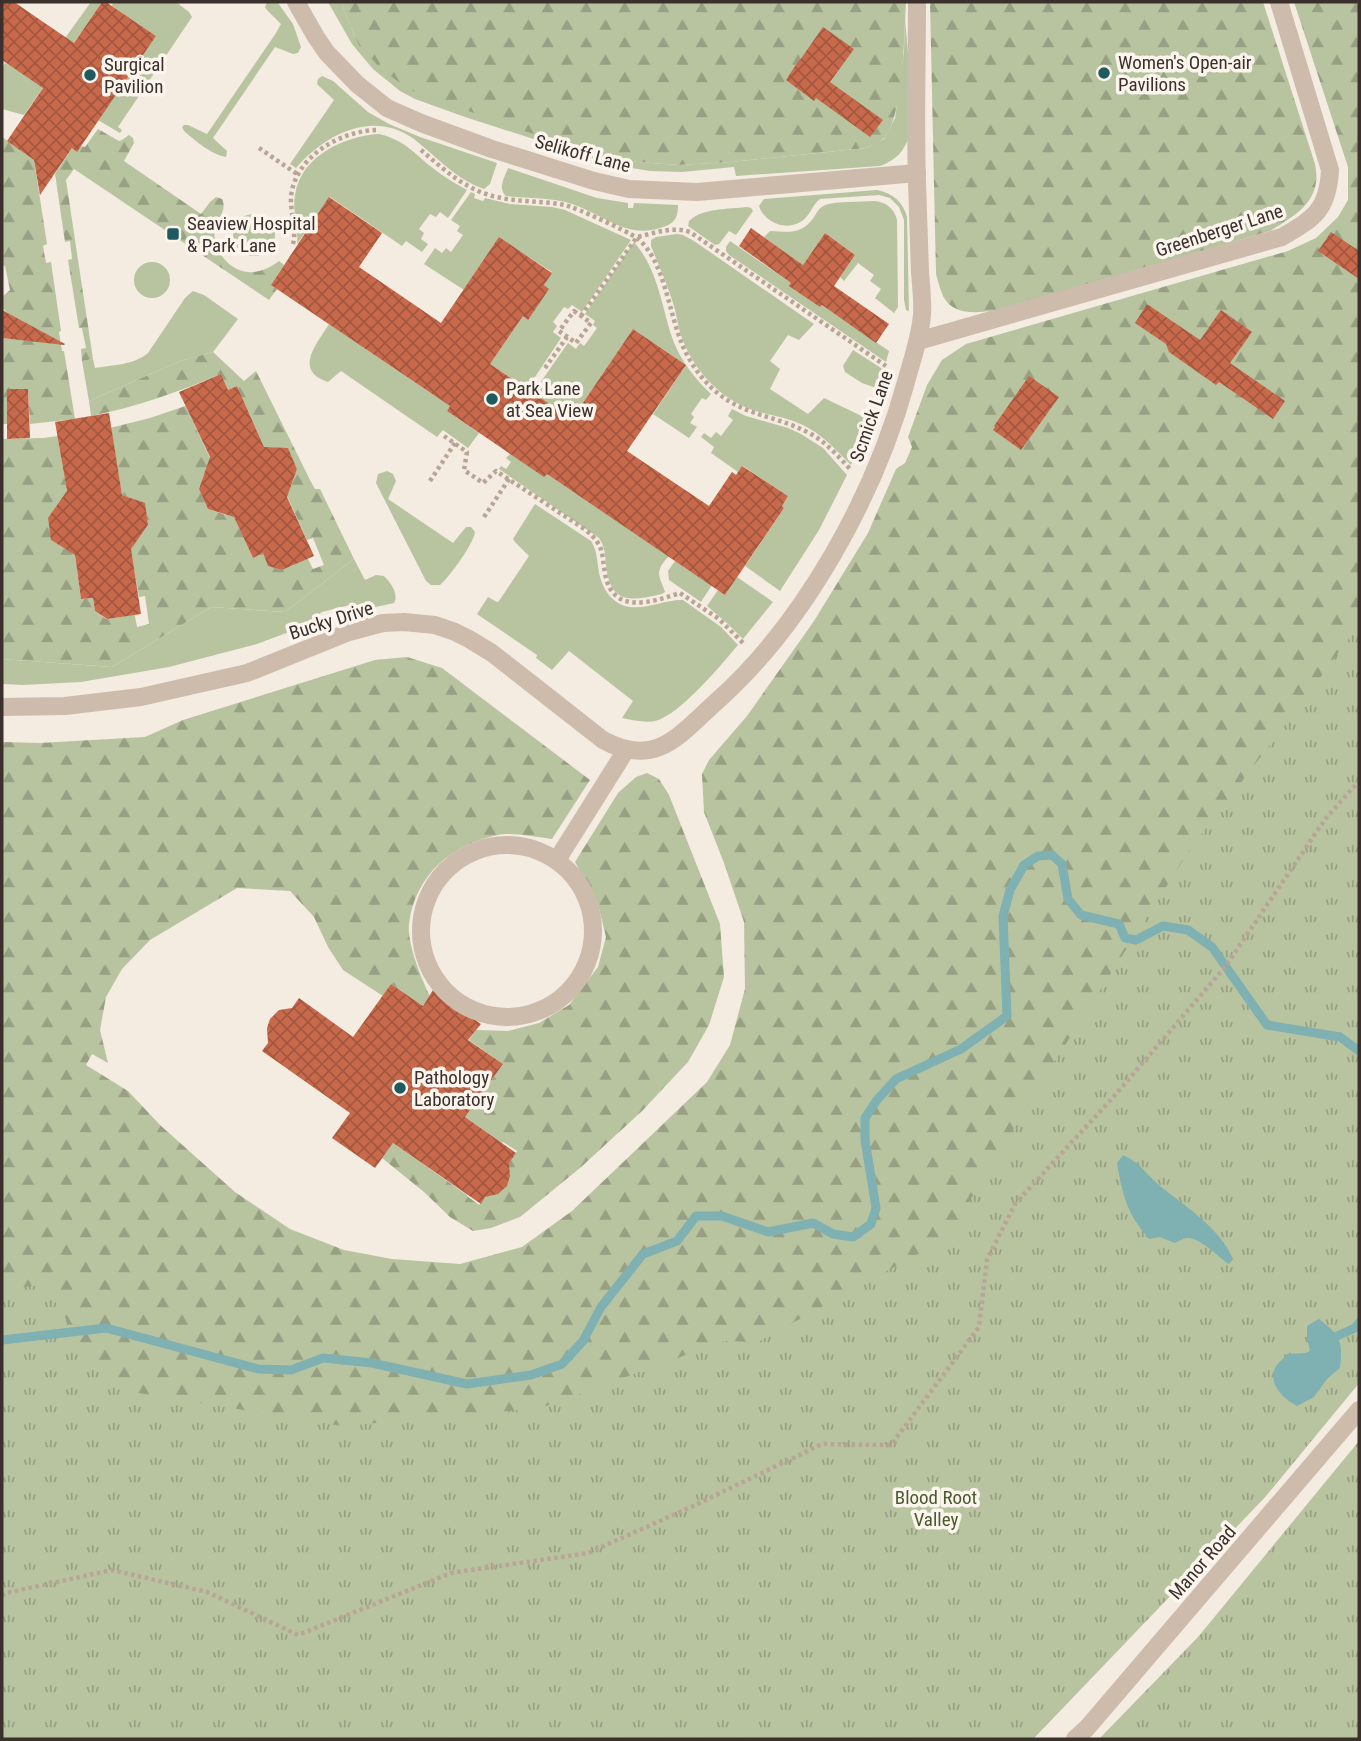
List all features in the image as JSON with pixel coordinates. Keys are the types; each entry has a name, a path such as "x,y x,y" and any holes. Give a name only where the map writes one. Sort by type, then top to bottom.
{"street":[{"name":"Selikoff Lane","path":"296,2 327,53 356,84 387,108 492,149 594,181 629,189 697,192 917,173"},
{"name":"Scmick Lane","path":"633,751 657,749 673,740 721,698 752,666 820,577 859,506 886,447 918,341 922,314 917,173 917,2"},
{"name":"Greenberger Lane","path":"918,341 1282,236 1306,223 1319,210 1329,190 1330,170 1279,2"},
{"name":"Bucky Drive","path":"2,707 65,706 141,697 247,673 349,632 383,623 404,622 435,625 469,639 492,653 603,740 633,751"},
{"path":"557,860 633,751"},
{"path":"520,846 557,860 582,888 590,905 594,924 589,961 569,992 536,1013 517,1017 478,1013 445,992 425,959 421,939 421,920 435,883 448,868 481,848 520,846"},
{"name":"Manor Road","path":"1075,1739 1097,1717 1359,1410"}],"path":[{"path":"293,244 295,231 291,196 297,174 316,153 334,140 367,130 383,130"},
{"path":"416,146 443,170 486,194 508,200 568,206 636,237 649,251 660,276 681,343 692,363 719,396 754,414 800,428 814,436 831,449 853,473"},
{"path":"260,148 297,174"},
{"path":"581,316 636,237 680,229 690,232 890,368"},
{"path":"574,311 591,323 576,343 567,337 559,331 574,311"},
{"path":"545,368 567,337"},
{"path":"444,436 467,452 464,470 483,483 496,471 597,539 610,590 619,598 629,603 638,603 680,593 719,619 744,644"},
{"path":"430,481 455,443"},
{"path":"484,517 509,479"},
{"path":"2,1596 112,1570 207,1592 298,1636 451,1573 588,1553 822,1444 891,1445 979,1327 988,1260 1015,1204 1116,1094 1225,967 1326,818 1359,780"}],"green space":[{"path":"91,2 102,2 24,115 2,109 2,68 5,63 13,67 63,41"},
{"path":"113,2 176,2 192,17 118,127 122,130 120,133 98,120 156,36 112,6"},
{"path":"267,2 278,3 293,24 301,47 298,53 293,54 275,47 213,138 227,151 226,157 209,150 182,127 188,125 207,134 276,33 281,24 266,9"},
{"path":"328,2 341,2 358,44 527,132 612,160 678,165 866,148 884,139 895,118 904,51 905,19 909,65 909,136 899,155 880,166 736,176 734,167 682,172 650,171 614,165 465,117 400,91 373,69 352,44"},
{"path":"341,2 906,2 896,110 885,137 866,148 678,165 612,160 410,90 381,69 358,44"},
{"path":"930,2 1263,2 1315,164 1316,182 1310,199 1299,211 1270,231 1009,308 973,312 955,308 948,304 943,296 936,274"},
{"path":"1294,2 1359,2 1359,1383 1265,1497 1033,1739 2,1739 2,742 40,743 145,737 183,720 375,660 407,657 442,668 590,780 552,839 510,834 481,839 451,854 428,877 419,891 409,924 412,950 430,996 423,1006 391,984 383,996 343,970 328,947 314,917 290,891 237,888 150,940 122,969 106,997 100,1030 108,1063 92,1054 86,1065 128,1091 160,1125 235,1192 290,1229 344,1250 392,1259 460,1264 522,1247 572,1211 707,1082 730,1045 745,989 744,922 704,812 702,774 709,760 747,716 814,621 868,533 896,469 905,463 912,447 908,437 927,385 942,360 966,344 1288,251 1316,238 1338,217 1348,200 1348,167"},
{"path":"322,76 333,81 368,112 389,124 497,163 490,184 484,189 474,185 455,174 414,139 398,130 382,126 366,126 335,136 296,168 290,164 334,100 317,84"},
{"path":"98,129 119,141 129,135 133,138 134,143 124,161 201,214 216,197 222,199 223,209 214,234 217,248 225,260 238,269 251,272 265,269 279,261 284,265 271,285 277,289 269,300 74,169 66,180 93,359 82,361 81,349 86,348 82,328 79,328 68,260 72,259 70,241 65,242 55,174 72,148 77,151 80,146 85,147"},
{"path":"379,134 403,144 438,172 467,190 448,218 440,212 436,217 430,214 419,229 424,233 421,239 428,244 422,252 406,241 402,246 330,197 297,244 295,195 306,169 315,159 339,144"},
{"path":"2,137 34,160 47,244 43,246 46,263 51,262 61,331 59,332 75,419 30,424 28,390 7,389 7,424 2,424 2,338 27,340 2,307 2,297 10,290 5,266 2,265"},
{"path":"508,168 597,198 628,203 628,208 633,208 634,203 678,205 677,214 672,223 665,226 648,231 637,230 615,224 564,202 506,196 502,186"},
{"path":"877,190 897,199 907,217 909,311 906,310 904,300 904,220 899,207 890,198 879,195 820,199 805,219 789,226 771,221 759,206 764,199"},
{"path":"471,192 475,194 474,198 483,201 485,198 510,204 565,210 631,240 582,312 572,305 568,309 564,307 553,322 557,326 553,332 561,338 527,389 490,364 523,316 528,319 548,289 544,285 552,272 499,238 464,290 424,264 435,248 442,253 446,248 451,252 463,235 457,231 460,226 451,220"},
{"path":"874,201 889,206 897,220 898,307 894,313 875,298 881,289 870,281 874,275 858,263 844,281 840,277 855,255 825,233 803,265 764,237 770,231 800,230 825,205"},
{"path":"747,207 753,211 736,235 729,231 719,244 715,245 688,226 689,221 701,214"},
{"path":"254,214 269,220 275,235 269,250 254,256 239,250 233,235 239,220"},
{"path":"677,234 694,241 814,324 799,340 788,335 770,361 780,369 770,389 808,414 824,398 870,420 851,465 815,432 798,423 734,402 699,370 682,338 672,298 651,246 651,240 656,237"},
{"path":"730,241 791,283 820,307 822,305 889,351 886,362 729,255 726,247"},
{"path":"634,242 654,277 676,348 689,369 711,394 706,400 702,398 691,414 694,417 690,423 697,427 689,438 653,414 686,365 633,329 572,419 533,393 568,343 576,349 580,343 584,346 597,328 593,325 595,321 585,314"},
{"path":"152,262 164,268 170,280 164,292 152,298 140,292 134,280 140,268"},
{"path":"193,291 204,295 238,319 213,352 180,361 89,401 82,361 93,359 95,368 123,364 142,357 148,353 185,298"},
{"path":"329,324 450,406 447,411 479,433 468,448 443,430 437,437 341,371 328,382 318,377 312,371 311,356"},
{"path":"853,350 884,370 879,389 862,383 845,372 843,366"},
{"path":"213,352 244,381 256,371 311,482 315,489 320,489 354,559 285,612 211,607 112,667 2,659 2,439 74,434 58,438 69,503 51,540 67,550 74,549 81,599 93,598 95,611 106,619 120,617 133,606 137,627 149,624 145,596 139,597 129,541 138,539 148,525 144,503 122,495 111,430 102,430 150,418 200,401 187,409 215,469 204,474 199,489 208,509 226,515 232,512 253,558 263,553 269,566 282,570 294,565 304,551 313,569 324,565 313,538 307,540 284,489 291,486 297,469 288,449 264,447 237,386 228,390 221,374 157,398 91,416 89,401 180,361"},
{"path":"732,409 801,434 823,448 847,475 819,530 780,591 745,566 784,508 782,506 788,496 743,466 738,472 711,453 714,447 701,437 704,433 711,438 716,432 721,436 733,420 728,416"},
{"path":"510,454 547,474 669,556 661,566 659,574 665,592 641,598 617,594 608,578 599,538 499,469 501,466 506,469 511,462 506,458"},
{"path":"387,471 393,474 396,481 388,499 453,543 466,527 471,527 475,532 461,560 440,585 431,585 426,581 376,483 378,474"},
{"path":"535,504 591,541 602,584 614,600 622,605 639,607 683,600 721,627 738,645 688,700 665,717 647,722 622,718 633,701 569,651 552,670 536,658 537,655 477,614 488,597 499,601 529,556 513,539"},
{"path":"354,559 365,580 376,575 387,579 395,592 394,603 357,611 354,604 322,612 302,627 257,644 169,667 81,682 2,684 2,659 112,667 211,607 285,612"},
{"path":"675,561 712,585 701,602 669,580 668,571"},
{"path":"737,577 773,602 743,639 707,606 718,590 726,594"},
{"name":"Blood Root Valley","path":"1359,625 1359,1383 1265,1497 1033,1739 2,1739 2,1289 45,1285 93,1363 126,1391 342,1426 541,1408 724,1341 758,1342 947,1238 1055,1061 1191,848"},
{"path":"647,773 659,779 669,795 720,924 724,977 709,1025 688,1062 642,1111 580,1168 520,1217 491,1228 473,1231 450,1217 382,1158 393,1143 479,1205 486,1196 498,1193 506,1186 509,1177 508,1164 517,1151 465,1117 503,1064 469,1040 476,1030 508,1031 539,1023 569,1005 598,967 606,937 598,904 575,862 618,793 636,777"},
{"path":"1359,1441 1359,1739 1099,1739 1198,1637"}],"water":[{"path":"1123,1155 1211,1228 1233,1259 1229,1264 1203,1244 1191,1239 1186,1238 1175,1243 1160,1237 1149,1239 1130,1212 1124,1194 1117,1163"},
{"path":"1319,1319 1339,1340 1340,1368 1327,1379 1314,1397 1297,1406 1278,1391 1273,1374 1276,1366 1287,1354 1310,1351 1307,1326"}],"building":[{"name":"Surgical Pavilion","path":"2,2 14,2 74,43 102,2 106,2 156,36 77,152 72,148 40,195 34,160 7,141 43,88 2,60"},
{"path":"823,27 854,49 830,82 883,120 870,137 786,80"},
{"name":"Park Lane at Sea View","path":"329,197 382,233 359,267 441,323 499,237 552,273 544,285 549,289 528,320 523,316 490,364 572,419 633,329 686,365 627,451 709,506 732,472 736,475 742,466 788,496 782,506 784,508 725,595 547,474 544,477 447,411 450,406 271,285"},
{"path":"751,228 803,265 825,233 855,255 834,286 889,324 876,343 822,305 820,307 789,286 791,283 739,246"},
{"path":"1331,232 1359,251 1359,279 1318,251"},
{"path":"1147,304 1200,340 1221,310 1252,332 1230,363 1285,401 1273,419 1219,382 1216,385 1169,352 1166,344 1135,323"},
{"path":"2,310 65,344 2,338"},
{"path":"221,374 228,390 237,386 264,447 288,448 297,469 287,497 314,556 282,570 268,566 263,553 253,558 234,517 208,509 199,489 210,457 179,392"},
{"path":"1029,376 1059,397 1021,450 993,430"},
{"path":"7,389 28,389 30,438 7,439"},
{"path":"109,413 122,495 145,503 148,525 131,549 141,614 107,619 95,611 93,598 81,599 75,555 51,540 48,518 67,491 55,422"},
{"name":"Pathology Laboratory","path":"391,984 423,1006 433,990 481,1024 468,1040 503,1064 465,1117 516,1153 509,1163 510,1176 507,1186 498,1194 485,1197 481,1204 393,1143 375,1168 332,1138 350,1113 262,1051 268,1043 267,1028 270,1019 279,1010 292,1008 299,998 353,1037"}],"waterway":[{"path":"2,1340 106,1328 258,1369 291,1370 323,1358 372,1363 467,1384 531,1375 562,1364 583,1341 601,1307 643,1254 677,1241 696,1216 722,1216 768,1232 813,1223 833,1234 853,1237 871,1224 876,1208 865,1140 865,1118 877,1100 896,1079 961,1049 1007,1016 1003,916 1010,890 1024,865 1038,856 1052,855 1062,864 1068,899 1081,915 1119,924 1125,938 1136,940 1163,926 1188,930 1212,947 1267,1025 1340,1037 1359,1051"},
{"path":"1337,1336 1355,1328 1359,1323"}],"place":[{"name":"Women's Open-air Pavilions","path":"1104,73"},
{"name":"Surgical Pavilion","path":"90,75"},
{"name":"Seaview Hospital & Park Lane","path":"173,234"},
{"name":"Park Lane at Sea View","path":"492,399"},
{"name":"Pathology Laboratory","path":"400,1088"}]}
